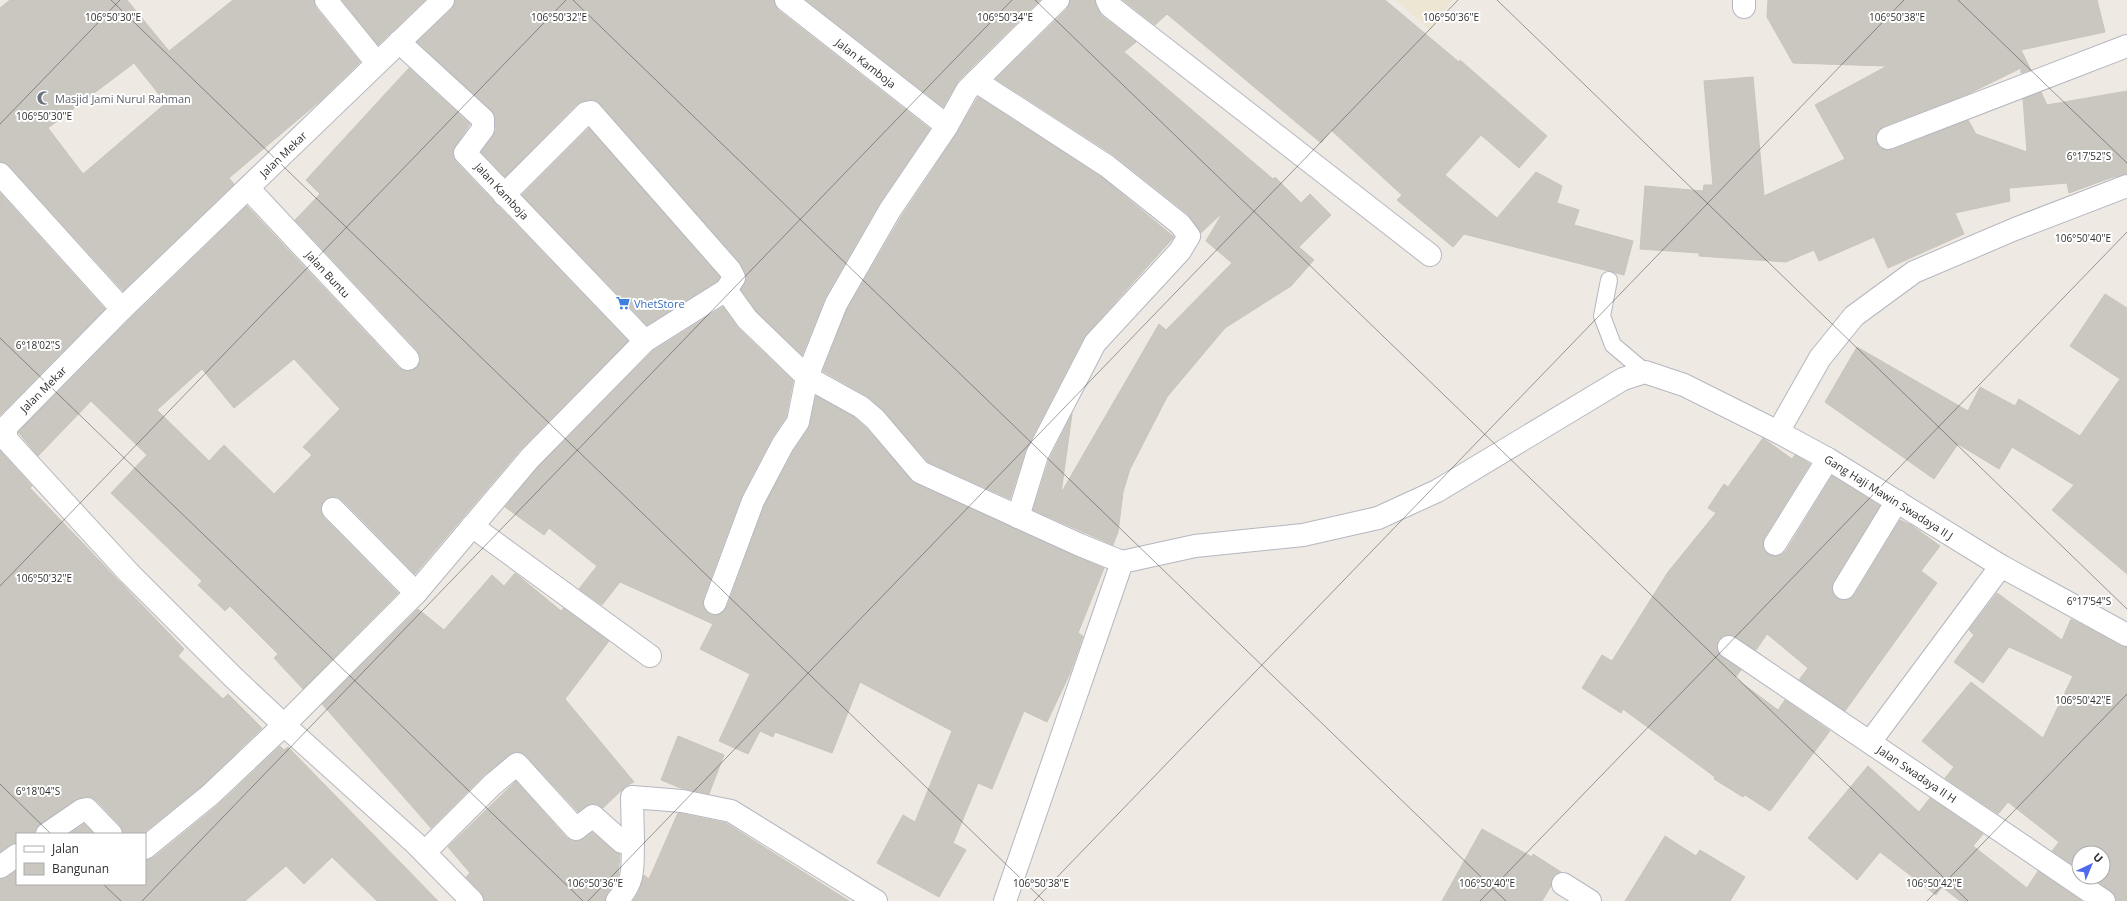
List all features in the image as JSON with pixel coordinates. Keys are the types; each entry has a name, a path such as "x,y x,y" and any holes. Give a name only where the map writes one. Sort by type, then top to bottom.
{"street":[{"path":"326,0 378,63"},
{"name":"Jalan Mekar","path":"284,725 129,574 6,439 6,426 122,309 443,0"},
{"name":"Jalan Kamboja","path":"786,0 947,126"},
{"path":"715,603 753,501 783,444 798,422 807,377 836,304 890,210 947,126 967,90 1058,0"},
{"path":"1107,0 1110,6 1430,255"},
{"name":"Jalan Kamboja","path":"399,42 483,119 483,129 465,153 645,341"},
{"path":"1888,138 2127,46"},
{"path":"976,81 1107,166 1180,224 1189,236 1180,251 1095,343 1037,455 1018,517"},
{"path":"146,847 210,795 284,725 416,594 530,458 645,341 726,290 734,278 730,270 591,112 586,113 504,195"},
{"path":"0,174 122,309"},
{"path":"1778,432 1820,358 1854,316 1914,272 2015,229 2127,186"},
{"name":"Jalan Buntu","path":"248,188 408,359"},
{"path":"726,290 747,319 807,377 861,406 885,428 898,449 920,472 1110,558 1122,562 1195,546 1303,535 1378,518 1437,491 1623,379 1645,372"},
{"name":"Gang Haji Mawin Swadaya II J","path":"1645,372 1684,386 1778,432 1828,459 2001,566 2127,635"},
{"path":"1775,544 1828,459"},
{"path":"1844,588 1897,501"},
{"path":"333,509 416,594"},
{"path":"472,526 650,656"},
{"path":"1006,901 1122,562"},
{"path":"1870,742 2001,566"},
{"name":"Jalan Swadaya II H","path":"1729,647 2104,901"},
{"path":"284,725 425,852 472,901"},
{"path":"425,852 492,785 517,764 576,829 593,816 622,842 633,841"},
{"path":"616,901 627,889 632,878 632,797 682,801 731,812 876,901"},
{"path":"48,833 82,810 87,809 110,833"},
{"path":"0,867 16,856"},
{"path":"1563,884 1590,901"}],"lane":[{"path":"1610,280 1602,316 1613,345 1645,372"}],"shaded area":[{"path":"1396,0 1452,0 1430,30"}],"building":[{"path":"10,0 127,0 169,51 233,0 314,0 316,8 360,62 321,100 229,178 234,184 123,291 9,166 0,162 0,8","holes":["134,63 166,103 83,174 48,128"]},
{"path":"342,0 425,0 378,45"},
{"path":"455,0 774,0 778,10 930,129 879,204 825,298 802,355 756,311 741,290 746,278 739,262 595,100 584,101 577,104 505,177 481,152 493,136 496,129 494,114 417,42 452,9"},
{"path":"806,0 1040,0 958,81 943,107"},
{"path":"1070,0 1095,0 1102,16 1136,42 1124,52 1273,179 1275,177 1301,203 1310,194 1331,215 1299,247 1314,260 1291,286 1225,328 1167,397 1130,469 1123,492 1118,532 1113,545 1033,510 1049,460 1072,414 1061,493 1159,324 1166,330 1232,263 1206,241 1223,212 1201,233 1188,214 1115,156 996,79 1067,9"},
{"path":"1123,0 1385,0 1459,62 1460,60 1547,136 1519,168 1481,135 1445,175 1497,218 1536,172 1562,186 1557,203 1579,210 1574,225 1633,241 1624,275 1464,234 1453,247 1397,200 1402,195 1331,130 1321,143 1167,14 1155,25"},
{"path":"1768,0 2097,0 2105,32 2021,50 2031,70 2021,73 2021,68 1968,94 1884,126 1878,130 1876,142 1880,148 1892,150 1968,120 1976,134 2027,152 2023,99 2041,92 2047,105 2127,91 2127,174 2110,178 2069,193 2067,183 2009,188 2010,201 1955,213 1964,234 1888,268 1874,237 1819,261 1814,250 1786,262 1699,256 1699,253 1640,249 1645,186 1703,191 1704,185 1713,185 1704,81 1753,77 1764,196 1845,159 1815,105 1887,66 1793,63 1767,17"},
{"path":"409,68 470,124 453,150 456,162 628,341 520,450 415,574 342,500 337,497 330,497 324,500 321,512 324,518 398,593 303,689 274,658 278,654 230,606 225,611 198,585 202,581 111,493 147,455 91,401 38,456 18,432 131,318 247,206 399,368 405,371 416,368 420,362 420,356 417,350 295,220 320,194 306,180","holes":["294,359 340,409 303,447 312,455 274,494 224,445 209,461 157,410 202,369 234,408"]},
{"path":"978,97 1100,176 1174,237 1084,337 1026,449 1010,499 928,462 883,410 867,396 823,371 847,309 901,217 957,133"},
{"path":"589,128 720,277 717,281 647,325 522,195"},
{"path":"0,193 105,309 0,415"},
{"path":"2105,294 2127,308 2127,574 2052,510 2074,485 2012,447 1999,469 1958,444 1934,479 1825,402 1857,347 1968,411 1980,387 2015,406 2019,399 2080,436 2120,379 2070,346"},
{"path":"723,307 738,328 793,381 786,417 772,438 742,495 703,599 703,605 710,615 717,615 723,612 727,607 764,506 794,450 808,429 816,396 854,417 866,428 915,483 1104,568 1078,633 1083,636 1070,673 1047,722 1024,711 992,789 978,783 953,843 966,850 939,897 877,863 903,815 915,822 952,731 860,682 832,753 775,732 773,737 760,731 748,754 719,741 750,674 700,649 713,624 620,582 602,605 579,589 597,566 549,528 544,535 505,507 539,466 653,351"},
{"path":"1763,438 1792,459 1795,455 1810,464 1764,538 1764,550 1769,555 1781,555 1786,551 1832,476 1880,506 1833,582 1832,588 1837,598 1844,600 1850,599 1855,594 1900,520 1911,525 1940,546 1921,571 1937,583 1845,711 1799,680 1808,668 1767,634 1756,650 1730,635 1724,636 1718,640 1718,653 1741,670 1735,678 1778,710 1785,700 1830,731 1770,811 1745,795 1743,797 1714,779 1715,777 1623,709 1621,713 1582,688 1602,655 1612,661 1668,572 1716,513 1708,508 1724,484 1728,487"},
{"path":"0,451 32,486 30,488 184,649 178,656 223,699 228,694 262,728 202,786 143,833 123,833 120,825 96,800 91,797 85,797 75,800 40,824 36,833 16,833 16,843 10,845 0,852"},
{"path":"515,573 561,611 564,608 609,641 565,699 634,782 626,786 603,808 597,804 591,804 578,812 526,756 521,752 514,752 484,775 431,828 322,704 418,609 444,630 492,575 504,586"},
{"path":"1997,593 2062,640 2071,619 2127,647 2127,901 2116,901 2111,891 2102,885 2111,885 2111,845 2071,845 2071,864 2052,851 2059,842 2008,802 1998,814 1945,778 1954,767 1922,741 1971,682 2043,738 2073,676 2009,647 1983,683 1954,662 1974,635 1969,630"},
{"path":"678,736 724,755 709,794 681,788 661,780"},
{"path":"280,746 284,750 288,747 438,901 377,901 332,857 304,884 286,866 245,901 0,901 0,879 7,877 16,871 16,885 146,885 146,860 153,858 218,805"},
{"path":"1868,766 1919,812 1930,798 1983,834 1973,846 2027,888 2038,871 2082,901 1960,901 1942,887 1936,895 1880,852 1857,880 1808,838"},
{"path":"516,781 567,838 572,841 578,841 592,832 614,851 620,854 618,876 607,894 605,901 484,901 481,892 466,877 470,873 448,847"},
{"path":"678,813 726,823 849,901 633,901 639,891 644,875 649,879"},
{"path":"84,824 93,833 70,833"},
{"path":"1482,829 1532,857 1533,854 1561,872 1553,877 1551,886 1542,901 1442,901"},
{"path":"1665,836 1696,856 1700,850 1745,877 1730,901 1625,901"}],"place":[{"name":"Masjid Jami Nurul Rahman","path":"44,98"},
{"name":"VhetStore","path":"623,303"}]}
